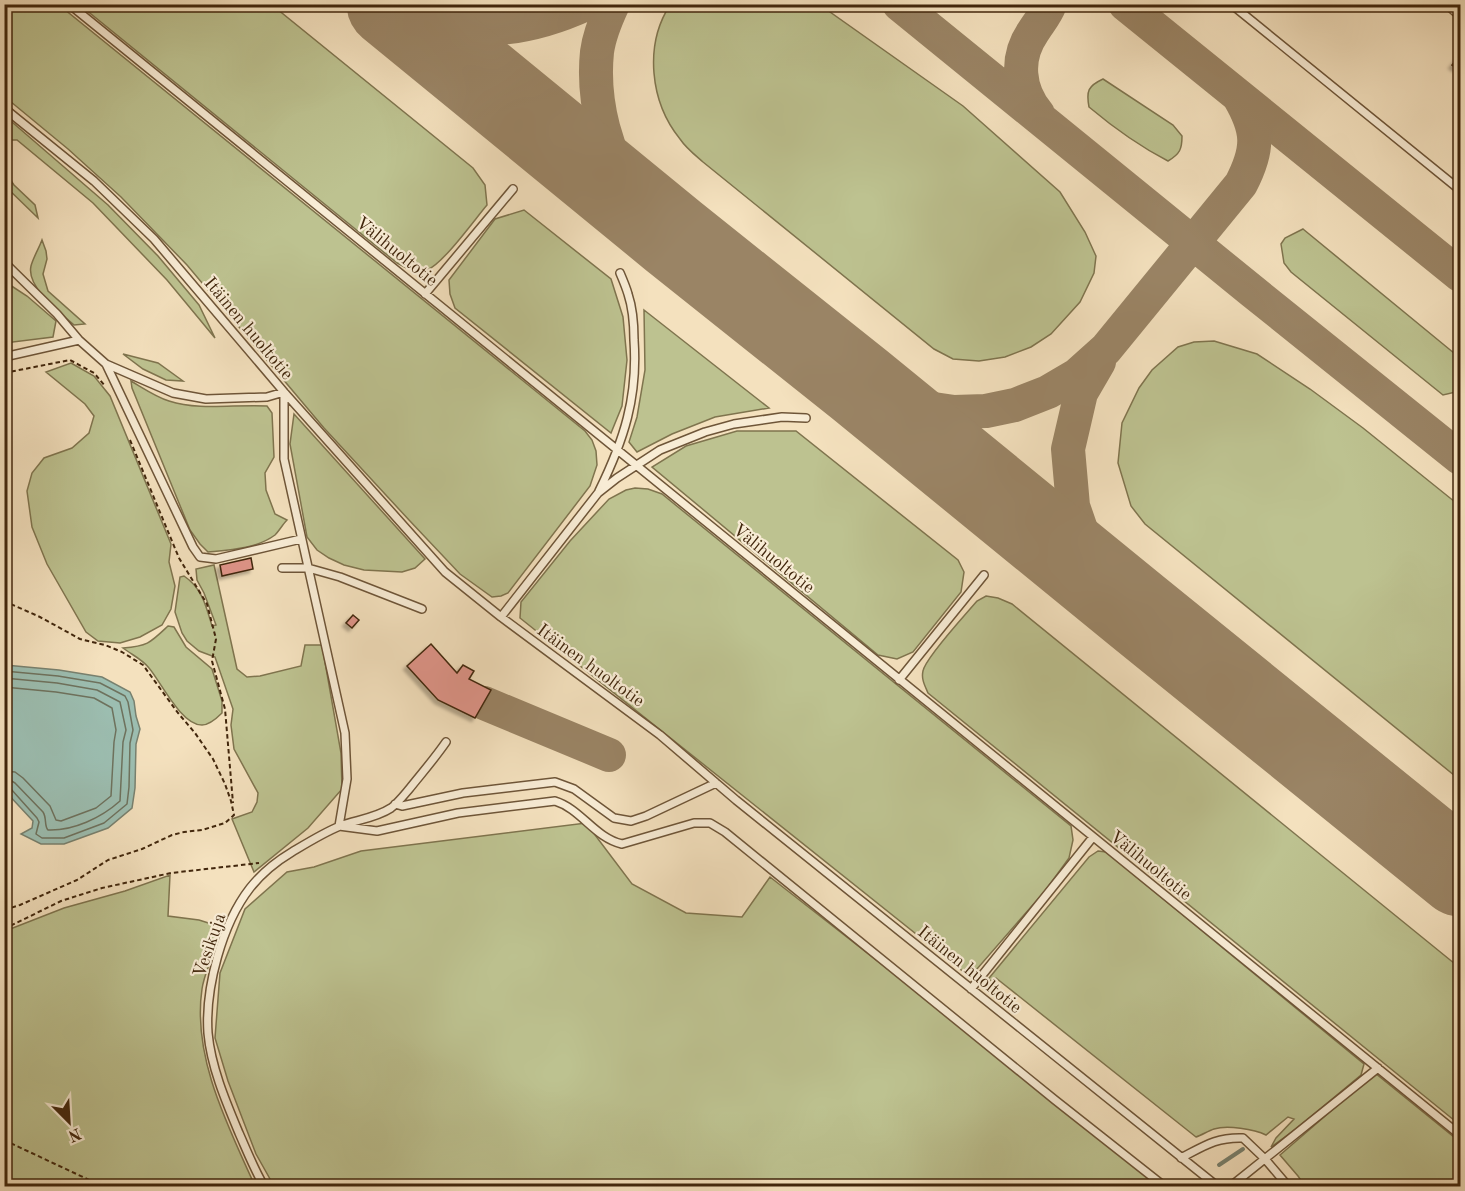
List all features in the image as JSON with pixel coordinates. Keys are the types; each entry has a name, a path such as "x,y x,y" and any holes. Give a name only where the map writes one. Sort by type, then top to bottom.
{"lane":[{"name":"Välihuoltotie","path":"69,4 1461,1135"},
{"path":"1231,4 1461,190"},
{"path":"1446,4 1461,16"},
{"name":"Itäinen huoltotie","path":"4,108 94,181 154,239 284,392 445,572 501,617 660,735 716,783 1217,1186"},
{"path":"426,294 513,189"},
{"path":"4,262 57,314 79,340 106,364 173,393 206,399 267,397 284,392 284,459 345,732 347,778 339,826 377,831 458,813 555,801 566,804 610,842 622,844 694,823 710,823 725,832 1054,1100 1164,1186"},
{"path":"501,617 598,493 617,450 632,400 635,356 629,295 620,273"},
{"path":"4,357 79,340"},
{"path":"106,364 193,548 200,557 216,559 301,539"},
{"path":"598,493 660,450 705,432 734,424 782,417 806,418"},
{"path":"282,568 308,568 340,577 422,609"},
{"path":"899,680 984,575"},
{"path":"446,742 394,804 402,806 463,793 555,782 574,789 614,818 631,821 716,783"},
{"name":"Vesikuja","path":"264,1186 231,1112 208,1035 210,991 221,944 250,887 266,872 290,853 339,826 374,816 391,808 394,804"},
{"path":"971,989 1093,837"},
{"path":"1232,1186 1378,1068"},
{"path":"1181,1158 1213,1141 1243,1138 1266,1159 1288,1186"}],"path":[{"path":"4,373 70,360 93,373 105,386"},
{"path":"129,437 179,558 207,604 216,639 212,661 225,708 234,815"},
{"path":"4,601 80,639 122,652 143,665 213,759 225,784 234,815"},
{"path":"4,910 21,905 77,880 108,860 184,832 202,830 225,823 234,815"},
{"path":"4,930 61,901 102,888 171,873 267,861"},
{"path":"4,1140 102,1186"}],"green space":[{"path":"4,5 59,5 585,431 596,451 597,465 590,486 508,593 492,597 460,574 324,428 187,265 121,197 5,97"},
{"path":"80,5 272,5 473,168 485,185 487,205 434,266 419,271 404,267"},
{"path":"670,5 820,5 963,106 1060,192 1085,232 1096,256 1094,273 1080,302 1051,334 1031,347 1005,357 979,361 953,359 934,349 703,162 682,142 662,108 654,73 656,38"},
{"path":"1103,79 1173,125 1182,136 1181,148 1175,156 1168,161 1157,155 1089,107 1089,90"},
{"path":"5,116 108,205 158,256 199,305 215,338 167,280 93,203 17,140 5,140"},
{"path":"5,172 14,185 35,205 38,218 5,186"},
{"path":"524,210 611,279 623,317 627,360 622,406 611,433 455,308 450,294 449,280 495,219"},
{"path":"1303,229 1460,358 1460,391 1443,395 1291,272 1284,263 1281,244 1285,238"},
{"path":"42,240 47,259 43,274 48,291 85,324 74,325 45,299 34,282 31,266"},
{"path":"10,285 27,296 56,321 53,337 5,343 5,290"},
{"path":"644,310 769,408 715,417 672,434 637,452 629,442 637,417 645,370"},
{"path":"1214,341 1257,354 1310,389 1363,428 1460,506 1460,780 1145,524 1131,506 1118,463 1122,423 1139,388 1152,370 1178,347 1194,342"},
{"path":"123,354 158,363 183,381 166,380 143,369"},
{"path":"71,363 94,376 110,396 171,544 169,562 175,586 171,609 162,625 140,637 120,643 98,641 86,632 47,564 32,527 27,491 32,473 44,458 72,448 89,433 94,416 85,404 46,372"},
{"path":"131,381 159,397 181,404 267,406 272,413 274,457 265,473 266,490 275,514 287,520 275,535 260,543 234,549 208,552 200,544 190,530"},
{"path":"294,414 425,559 415,568 402,572 364,570 344,565 317,550 307,537 290,444"},
{"path":"737,431 796,431 958,560 964,572 961,592 913,652 897,659 878,655 652,467 686,446"},
{"path":"635,488 648,489 662,494 1071,826 1073,840 1069,858 1045,891 970,977 520,618 521,602 570,541 609,499"},
{"path":"214,565 237,669 247,677 301,666 305,645 322,645 341,753 342,789 308,828 254,872 232,819 252,812 258,793 234,749 231,725 233,709 215,657 199,651 187,641 175,612 180,577 184,576 199,592 212,626 216,625 197,580 196,569"},
{"path":"986,596 1012,604 1460,968 1460,1125 928,693 923,677 925,665 977,601"},
{"path":"168,626 174,627 186,647 212,669 222,701 222,713 207,724 194,723 179,711 146,665 123,648 148,643"},
{"path":"586,823 632,884 686,913 742,917 770,877 1160,1186 274,1186 256,1154 228,1081 215,1038 220,973 245,909 287,872 314,867 361,851"},
{"path":"1098,851 1106,852 1364,1064 1361,1075 1271,1147 1276,1138 1294,1119 1288,1117 1266,1135 1248,1129 1226,1127 1214,1129 1196,1137 996,978 985,983 1089,857"},
{"path":"170,875 168,916 199,920 218,926 214,951 202,989 200,1015 202,1040 215,1091 255,1186 5,1186 5,931 64,908 125,891"},
{"path":"1375,1073 1460,1142 1460,1186 1305,1186 1280,1155"}],"water":[{"path":"5,665 102,677 130,692 140,729 136,744 132,808 108,828 64,844 41,844 21,834 32,828 33,821 5,791"}],"building":[{"path":"1460,55 1460,62 1456,68 1452,65"},
{"path":"1460,55 1460,62 1456,68 1452,65"},
{"path":"251,558 253,569 222,576 220,565"},
{"path":"353,615 359,620 352,628 346,623"},
{"path":"431,644 457,673 463,665 474,671 469,679 491,690 475,718 438,700 407,666"}],"waterway":[{"path":"1219,1165 1243,1149"}],"taxiway":[{"path":"397,4 446,24 479,29 511,27 541,21 586,4"},
{"path":"613,4 603,28 597,52 597,90 603,128 625,181 639,201 673,236"},
{"path":"899,4 1460,458"},
{"path":"1038,114 1026,95 1021,63 1027,42 1050,4"},
{"path":"1125,4 1460,275"},
{"path":"860,385 896,400 927,408 954,412 986,411 1015,405 1048,392 1077,375 1106,349 1241,184 1254,150 1254,140 1250,120 1239,97"},
{"path":"1099,362 1081,393 1068,449 1073,506 1084,538 1110,581 1138,612"},
{"path":"484,703 609,755"}],"runway":[{"path":"390,4 1460,873"}]}
